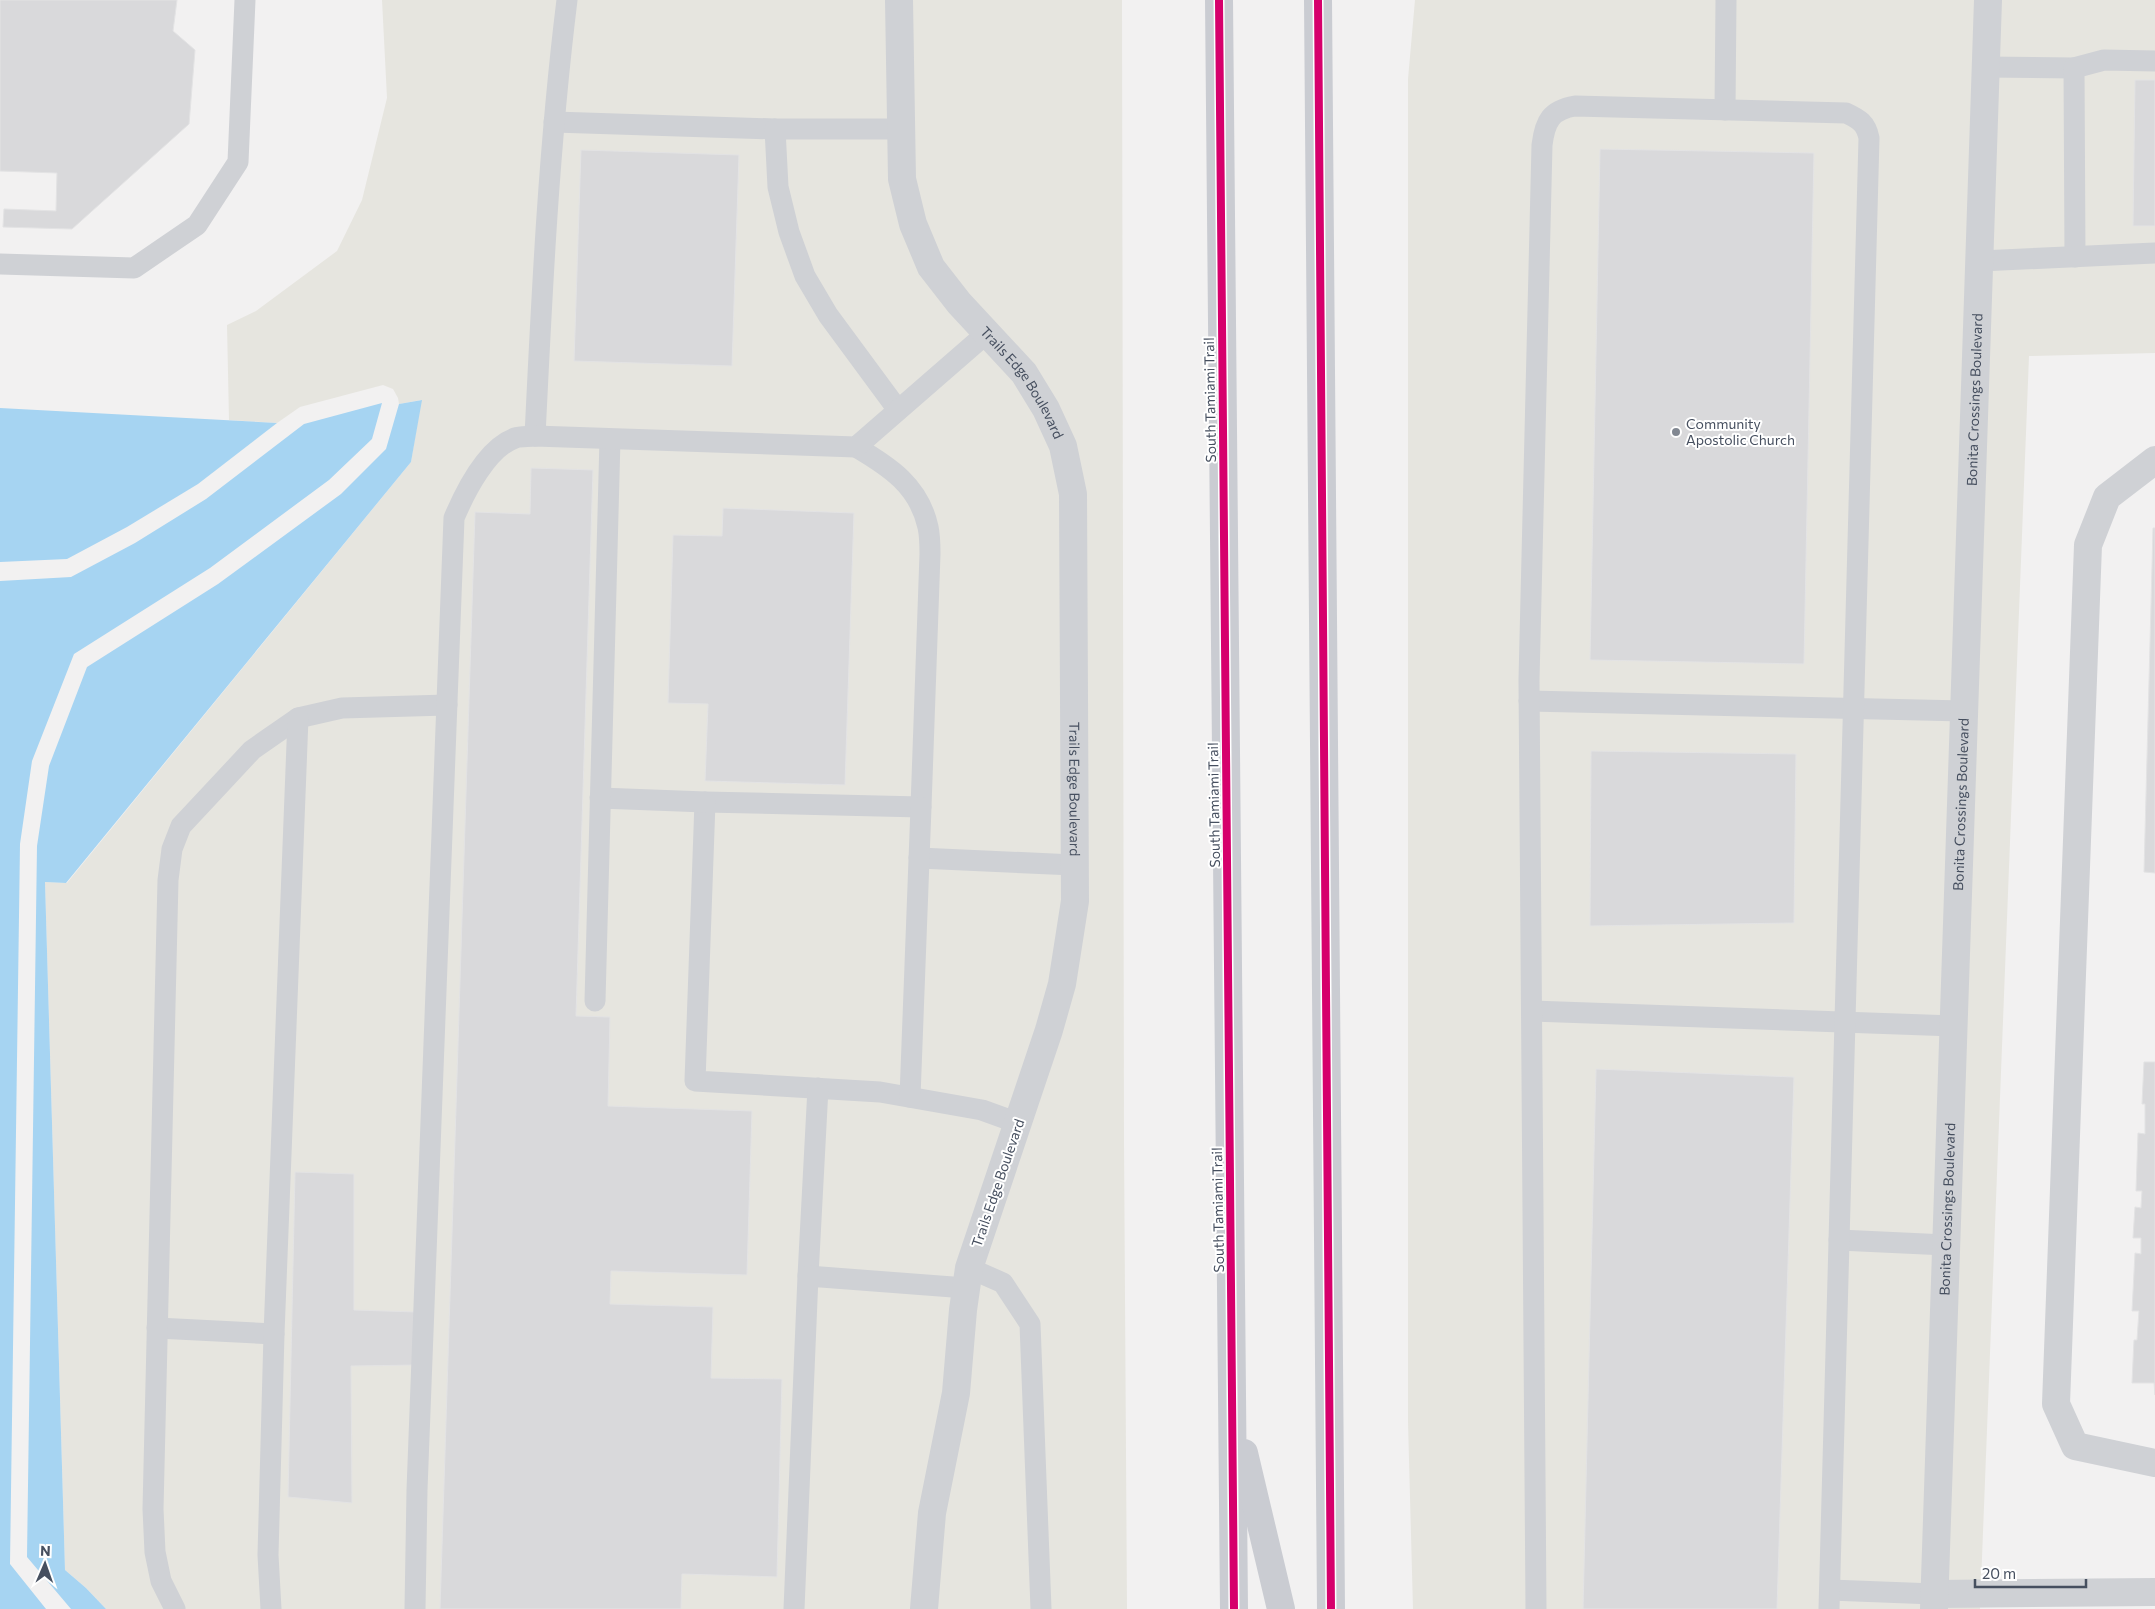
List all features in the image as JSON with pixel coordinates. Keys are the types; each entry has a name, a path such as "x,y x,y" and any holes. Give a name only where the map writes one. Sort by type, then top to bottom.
{"main road":[{"name":"South Tamiami Trail","path":"1219,0 1234,1609"},
{"path":"1318,0 1331,1609"},
{"path":"1233,1405 1281,1609"}],"street":[{"name":"Trails Edge Boulevard","path":"899,0 902,180 916,233 931,266 959,303 1024,373 1046,409 1062,446 1073,494 1074,901 1062,984 968,1278 956,1393 932,1513 924,1609"},
{"name":"Bonita Crossings Boulevard","path":"1934,1601 1988,0"},
{"path":"2155,460 2107,497 2088,545 2056,1404 2075,1446 2155,1463"},
{"path":"1934,1601 2057,1601 2155,1592"}],"lane":[{"path":"0,264 134,268 196,225 238,162 245,0"},
{"path":"535,436 544,258 554,122 567,0"},
{"path":"1725,110 1726,0"},
{"path":"1986,67 2074,68 2104,60 2155,61"},
{"path":"2074,68 2075,257"},
{"path":"1536,1609 1529,701 1544,131 1548,120 1554,114 1564,108 1576,106 1846,113 1859,119 1867,127 1870,138 1830,1600 1934,1601"},
{"path":"554,122 775,129 901,129"},
{"path":"775,129 778,188 789,232 805,276 828,315 898,410"},
{"path":"1980,261 2155,253"},
{"path":"856,447 987,333"},
{"path":"415,1609 417,1490 454,518 464,492 479,470 501,447 516,438 535,436 856,447 886,464 906,482 920,505 929,528 930,554 910,1097"},
{"path":"595,1001 610,439"},
{"path":"1529,701 1964,711"},
{"path":"175,1609 161,1581 155,1552 153,1508 168,880 172,849 181,826 252,750 298,718 342,708 447,705"},
{"path":"271,1609 268,1555 274,1334 298,718"},
{"path":"600,798 921,807"},
{"path":"705,802 695,1081 880,1092 982,1110 1018,1123"},
{"path":"919,858 1074,865"},
{"path":"1532,1011 1954,1026"},
{"path":"794,1609 818,1088"},
{"path":"1839,1240 1946,1246"},
{"path":"808,1276 968,1278 1003,1282 1030,1324 1041,1609"},
{"path":"158,1328 274,1334"}],"shaded area":[{"path":"382,0 1122,0 1124,1142 1127,1609 106,1609 65,1570 45,882 67,883 411,462 421,400 399,404 393,389 383,385 300,407 277,423 229,420 227,325 256,311 337,251 362,200 387,98"},
{"path":"1415,0 2155,0 2155,353 2029,356 1980,1609 1413,1609 1408,1422 1408,79"}],"water":[{"path":"422,400 411,462 66,883 45,882 65,1570 106,1609 71,1609 27,1557 37,846 49,766 87,667 218,584 341,494 386,449 399,404"},
{"path":"382,403 372,439 329,480 210,568 74,654 32,761 20,844 10,1564 46,1609 0,1609 0,581 71,577 135,543 206,499 304,424"},
{"path":"0,408 277,423 198,484 127,527 67,559 0,562"}],"building":[{"path":"0,0 177,0 173,31 195,50 189,124 72,229 3,227 4,209 56,211 57,173 0,171"},
{"path":"2135,80 2155,80 2155,226 2133,226"},
{"path":"1600,149 1814,153 1804,664 1590,660"},
{"path":"581,150 739,155 732,366 574,361"},
{"path":"531,468 593,470 576,1016 610,1017 608,1106 752,1111 747,1275 611,1271 610,1304 713,1307 711,1378 782,1379 777,1577 682,1574 681,1609 440,1609 475,512 530,514"},
{"path":"723,508 854,513 845,785 705,781 708,704 668,703 673,535 722,536"},
{"path":"2153,528 2155,528 2155,873 2144,872"},
{"path":"1591,751 1796,754 1794,923 1590,926"},
{"path":"2144,1062 2155,1062 2155,1395 2154,1383 2132,1383 2134,1340 2137,1340 2139,1311 2132,1311 2135,1253 2141,1254 2141,1238 2133,1238 2135,1207 2141,1208 2142,1191 2136,1191 2138,1133 2145,1134 2145,1104 2142,1104"},
{"path":"1596,1069 1794,1077 1777,1609 1583,1609"},
{"path":"295,1172 354,1174 354,1310 416,1312 416,1365 351,1366 352,1503 288,1497"}],"cycle path":[{"path":"1219,0 1234,1609"},
{"path":"1318,0 1331,1609"}],"place":[{"name":"Community Apostolic Church","path":"1676,432"}]}
